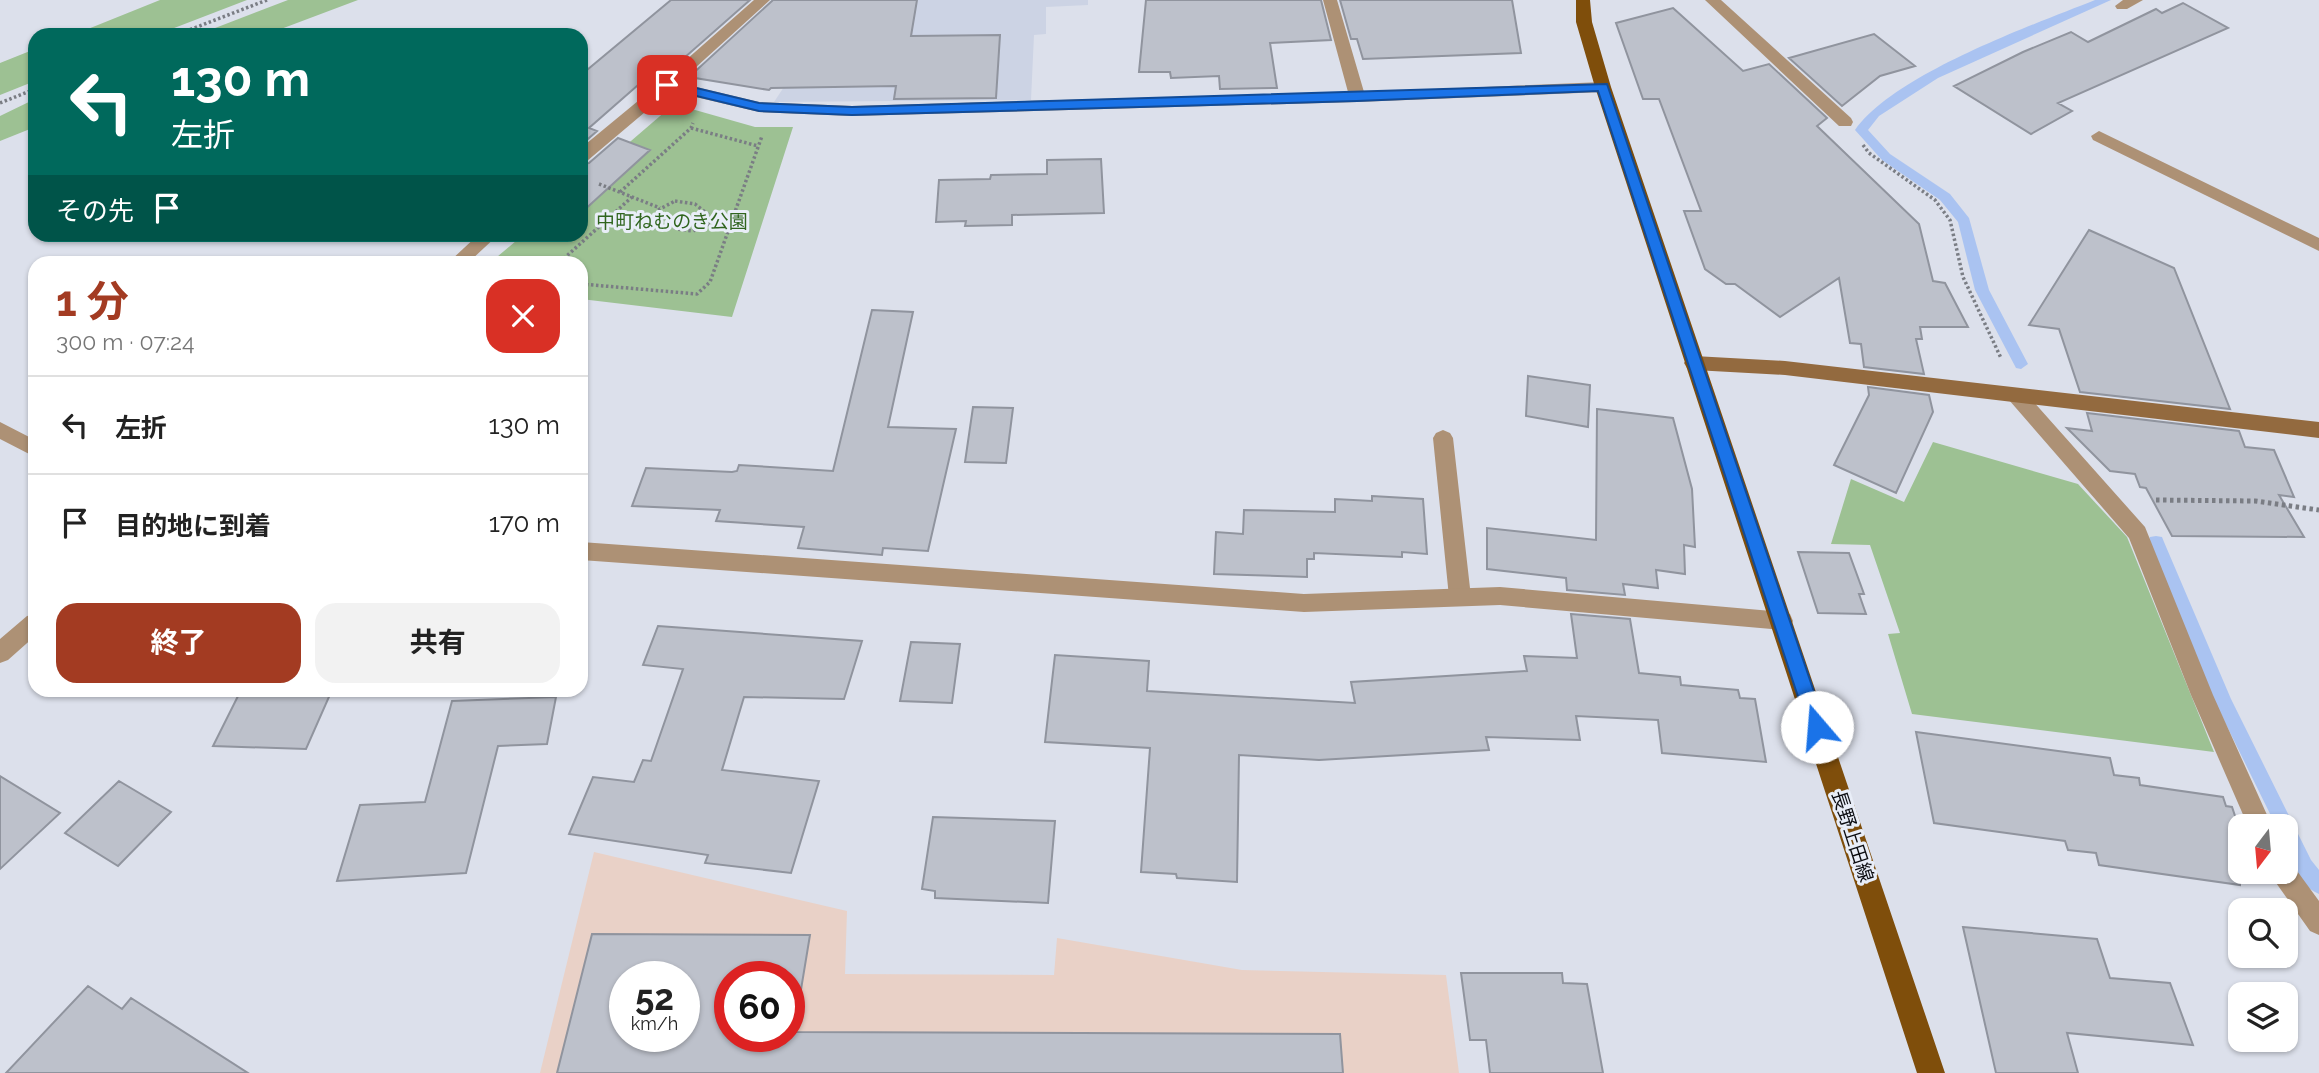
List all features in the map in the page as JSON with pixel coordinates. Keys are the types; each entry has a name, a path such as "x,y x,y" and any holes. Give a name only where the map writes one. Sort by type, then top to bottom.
{"main road":[{"name":"長野上田線","path":"1583,0 1584,22 1603,87 1931,1073"}],"street":[{"path":"588,151 763,0"},
{"path":"1330,0 1357,97"},
{"path":"1712,0 1845,122"},
{"path":"667,85 759,107 852,111 1357,97 1603,87"},
{"path":"2099,136 2319,245"},
{"path":"465,256 482,242"},
{"path":"1694,363 1785,368 2319,430"},
{"path":"2016,395 2137,533 2202,695 2255,814"},
{"path":"0,430 28,445"},
{"path":"1443,438 1460,597"},
{"path":"588,552 1304,603 1500,596 1782,621"},
{"path":"0,653 28,629"},
{"path":"2292,884 2319,922"}],"path":[{"path":"194,28 267,0"},
{"path":"1,103 28,92"},
{"path":"620,192 691,128 702,94"},
{"path":"588,285 697,295 710,282 764,129 784,108"},
{"path":"1845,122 1869,153 1935,200 1950,220 1963,277 1988,334 2010,373 2016,395"},
{"path":"691,128 758,146"},
{"path":"594,182 660,208"},
{"path":"588,237 632,197"},
{"path":"675,201 698,204 710,216 707,224 698,230 674,229 656,216 660,208 675,201"},
{"path":"707,224 729,231"},
{"path":"567,256 582,242"},
{"path":"2108,500 2255,501 2319,510"}],"shaded area":[{"path":"797,0 1088,0 1088,5 1046,7 1046,34 1034,35 1031,100 774,102 825,25"},
{"path":"594,852 847,911 845,974 1054,975 1057,938 1242,970 1446,975 1459,1073 540,1073"}],"green space":[{"path":"160,0 247,0 174,28 90,28"},
{"path":"288,0 358,0 284,28 215,28"},
{"path":"28,52 28,84 0,95 0,63"},
{"path":"28,102 28,130 0,141 0,116"},
{"name":"中町ねむのき公園","path":"674,104 755,127 793,127 732,317 588,300 588,256 498,256 515,242 588,242 588,178"},
{"path":"1933,442 2078,484 2127,537 2214,752 1912,714 1888,634 1900,633 1870,545 1831,544 1851,479 1904,502"}],"building":[{"path":"671,0 750,0 667,73 654,71 589,128 597,131 588,139 588,69"},
{"path":"773,0 917,0 911,36 1000,35 996,98 894,99 896,86 769,90 689,77"},
{"path":"1146,0 1321,0 1331,40 1270,43 1277,88 1220,89 1219,76 1171,78 1170,72 1139,72"},
{"path":"1340,0 1512,0 1521,53 1363,59 1357,39 1351,39"},
{"path":"2183,3 2228,28 2058,103 2072,111 2031,134 1954,86 2071,32 2088,42 2156,9 2162,13"},
{"path":"1673,8 1743,71 1769,64 1827,118 1817,126 1919,224 1933,281 1945,283 1968,327 1920,327 1922,339 1916,339 1924,374 1864,367 1861,344 1850,343 1839,278 1780,317 1735,284 1726,284 1705,269 1684,211 1701,211 1659,99 1643,99 1616,23"},
{"path":"1874,34 1915,66 1880,76 1842,106 1789,58"},
{"path":"618,138 650,150 588,207 589,163"},
{"path":"1101,159 1104,213 1012,215 1012,225 965,226 966,221 936,222 939,180 990,179 991,175 1047,174 1047,160"},
{"path":"2089,230 2174,268 2230,409 2080,392 2059,329 2029,325"},
{"path":"872,310 913,312 888,427 956,429 928,551 883,548 882,555 798,548 804,527 716,521 720,510 632,506 646,468 732,472 737,471 739,465 833,471"},
{"path":"1528,376 1590,385 1588,427 1526,416"},
{"path":"1868,387 1929,395 1933,412 1896,493 1834,465 1869,395"},
{"path":"973,407 1013,408 1006,463 965,462"},
{"path":"1597,409 1673,418 1692,489 1695,547 1684,545 1685,574 1656,570 1658,588 1623,584 1625,595 1567,590 1566,578 1487,569 1487,528 1596,540"},
{"path":"2087,413 2239,431 2245,447 2274,450 2294,497 2279,495 2304,537 2172,536 2146,488 2140,487 2135,474 2110,471 2067,428 2092,431"},
{"path":"1372,496 1423,499 1427,554 1402,552 1402,557 1314,553 1314,559 1307,559 1307,577 1214,574 1216,532 1243,534 1244,510 1335,512 1335,499 1372,501"},
{"path":"1798,552 1849,553 1864,594 1859,594 1866,614 1818,613"},
{"path":"1571,614 1630,619 1639,673 1680,677 1681,685 1738,690 1740,698 1755,699 1766,762 1662,753 1658,720 1576,716 1580,740 1486,737 1489,750 1319,760 1239,755 1237,882 1177,878 1176,874 1141,872 1150,748 1045,742 1055,655 1149,661 1147,691 1355,703 1351,682 1527,671 1524,656 1577,658"},
{"path":"658,626 862,641 844,699 744,697 722,770 819,781 791,873 705,863 708,855 569,834 593,777 634,782 643,760 651,761 683,669 643,665"},
{"path":"911,642 960,644 952,703 900,701"},
{"path":"238,697 329,697 306,749 213,746"},
{"path":"556,697 547,744 498,746 466,873 337,881 360,805 425,802 452,701"},
{"path":"1916,732 2110,758 2114,775 2139,778 2140,785 2223,797 2226,806 2232,807 2234,814 2228,814 2228,883 2099,865 2096,853 2068,850 2065,841 1934,823"},
{"path":"0,776 60,813 0,869"},
{"path":"119,781 171,812 118,866 65,833"},
{"path":"933,817 1055,821 1048,903 935,898 935,891 922,889"},
{"path":"1963,927 2097,939 2110,978 2170,983 2193,1045 2067,1033 2078,1073 1996,1073"},
{"path":"592,934 810,935 805,965 805,961 714,961 714,1052 805,1052 805,1032 1340,1034 1343,1073 557,1073"},
{"path":"1461,973 1562,973 1563,983 1587,984 1603,1073 1490,1073 1486,1040 1470,1040"},
{"path":"88,986 122,1009 131,998 248,1073 6,1073"}],"waterway":[{"path":"2021,364 1982,290 1964,221 1945,197 1886,157 1861,130 1875,113 1934,76 2012,39 2105,0"},
{"path":"2156,542 2224,702 2279,814"},
{"path":"2298,853 2304,866 2319,885"}],"route":[{"path":"667,85 759,107 852,111 1357,97 1603,87 1817,727"}]}
